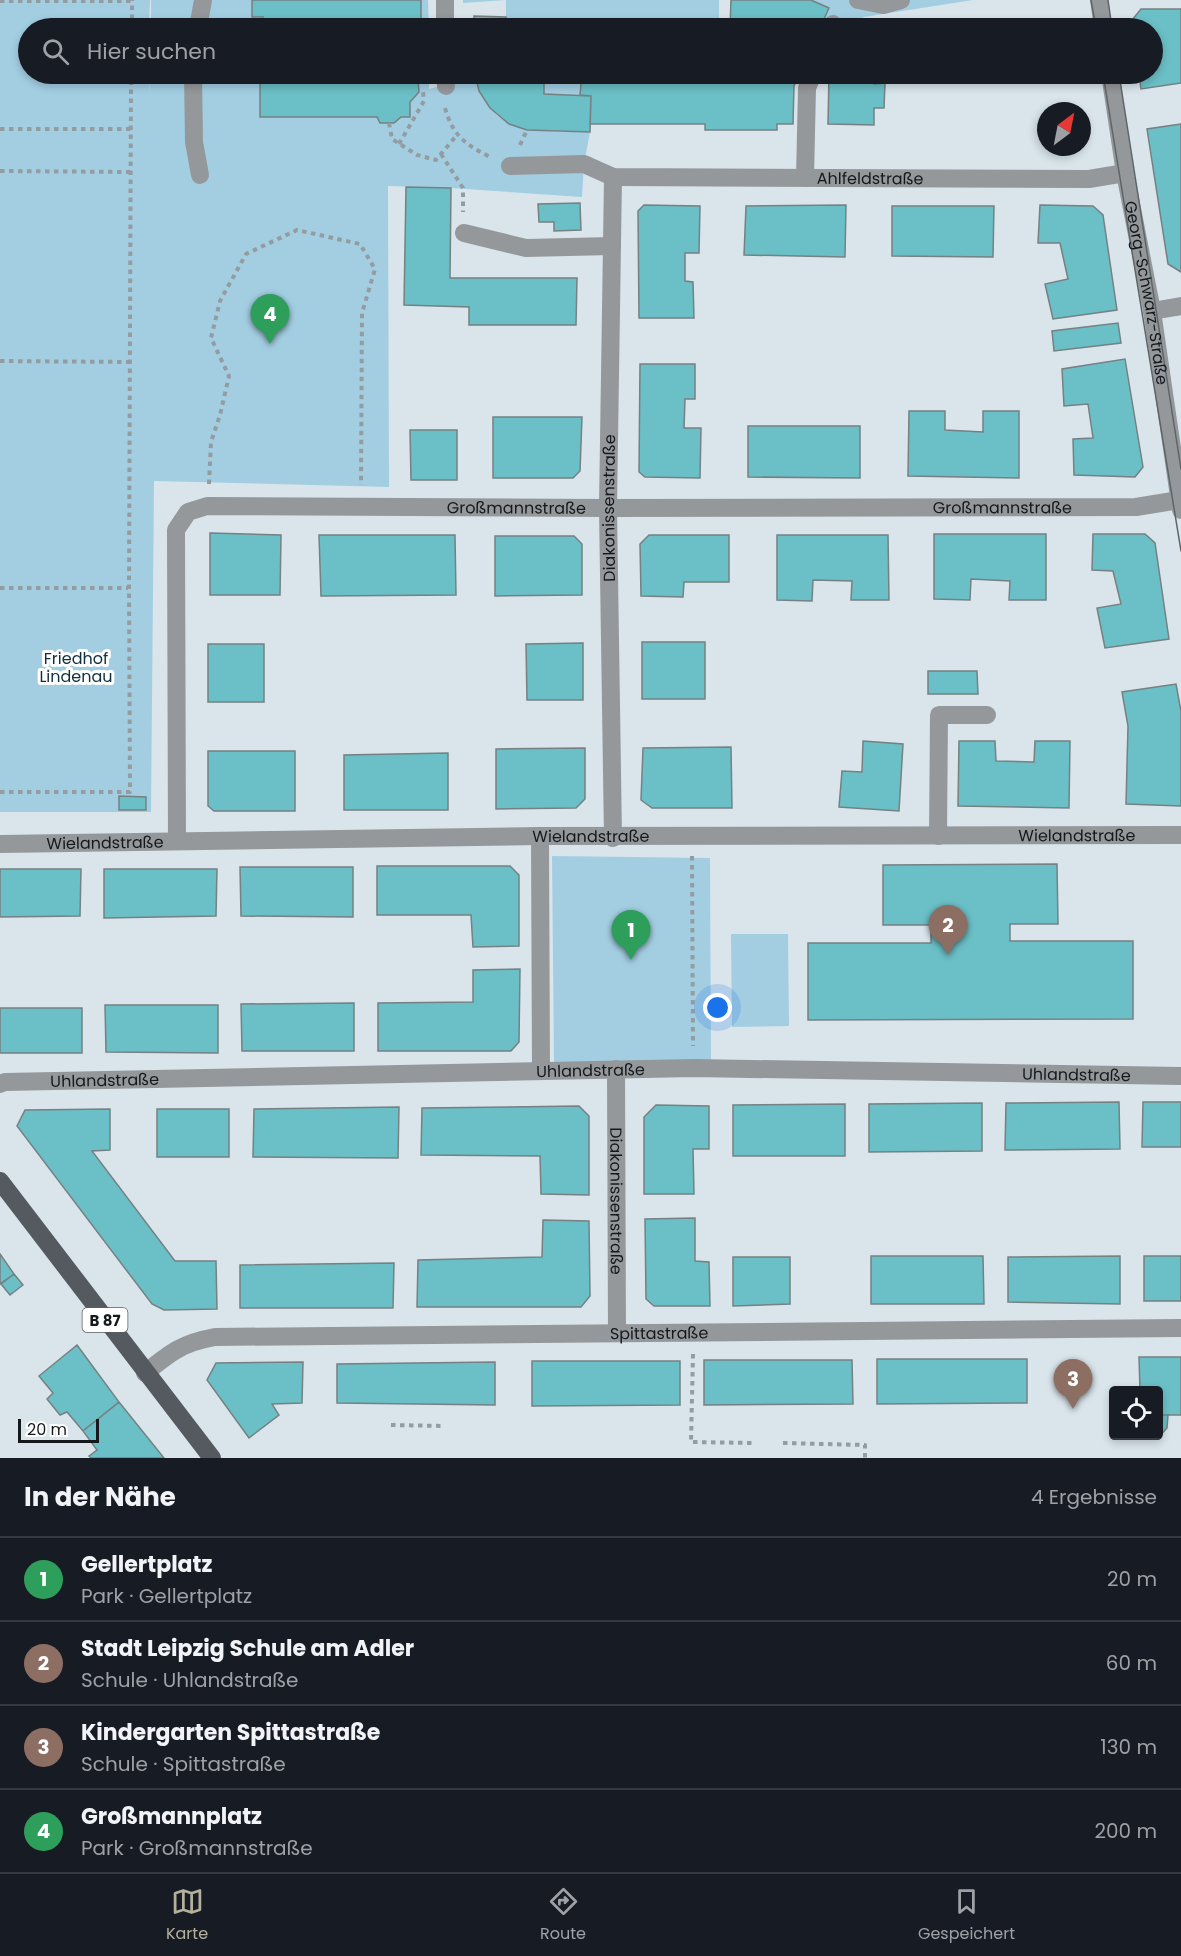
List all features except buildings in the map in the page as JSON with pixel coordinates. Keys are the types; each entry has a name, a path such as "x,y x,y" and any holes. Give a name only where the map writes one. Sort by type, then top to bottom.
{"main road":[{"name":"B 87","path":"0,1181 212,1458"}],"street":[{"path":"200,18 203,0"},
{"path":"445,0 445,18"},
{"path":"858,0 883,5 901,0"},
{"path":"1099,0 1102,18"},
{"path":"193,84 194,142 200,175"},
{"path":"805,178 809,84"},
{"name":"Georg-Schwarz-Straße","path":"1112,84 1125,173 1152,311 1180,506"},
{"path":"510,166 584,164 613,177"},
{"name":"Ahlfeldstraße","path":"613,177 1089,178 1125,173"},
{"name":"Diakonissenstraße","path":"613,177 608,508 613,838"},
{"path":"464,233 526,248 612,246"},
{"path":"1152,311 1181,306"},
{"path":"177,842 176,530 188,512 207,506"},
{"name":"Großmannstraße","path":"207,506 608,508 1180,506"},
{"path":"938,836 939,715 987,715"},
{"name":"Wielandstraße","path":"0,844 540,836 613,838 1181,835"},
{"path":"540,836 542,1071"},
{"name":"Uhlandstraße","path":"0,1084 5,1082 694,1068 1181,1076"},
{"name":"Diakonissenstraße","path":"616,1069 617,1333"},
{"name":"Spittastraße","path":"146,1373 170,1353 192,1341 215,1337 1181,1328"}],"path":[{"path":"0,1 132,1 132,18"},
{"path":"0,792 130,792 132,84"},
{"path":"399,144 424,101 422,84"},
{"path":"445,84 442,92 445,110 457,135 472,148 510,166"},
{"path":"389,123 392,139 417,155 436,160 457,135"},
{"path":"0,129 131,129"},
{"path":"518,148 526,130"},
{"path":"441,154 463,188"},
{"path":"0,171 131,172"},
{"path":"207,506 211,442 229,376 211,338 220,300 246,254 297,230 360,244 375,269 362,313 361,507"},
{"path":"0,361 130,362"},
{"path":"0,588 129,588"},
{"path":"692,837 694,1068"},
{"path":"693,1332 692,1442 752,1443"},
{"path":"391,1425 443,1426"},
{"path":"783,1443 865,1445 866,1458"}],"green space":[{"name":"Friedhof Lindenau","path":"0,0 150,0 149,18 18,18 18,84 150,84 150,93 150,84 429,84 429,89 449,84 478,84 482,95 492,110 504,120 518,127 551,132 590,132 584,164 582,197 388,186 389,487 154,481 151,812 0,812"},
{"path":"151,0 428,0 429,18 151,18"},
{"path":"463,0 506,0 463,3"},
{"path":"506,0 719,0 719,18 506,18"},
{"path":"811,0 973,0 862,18 825,18 829,8"},
{"path":"544,84 581,84 580,95 544,94"},
{"path":"552,856 710,858 711,1062 554,1063"},
{"path":"731,934 788,934 789,1026 732,1027"}],"tram line":[{"path":"1091,0 1094,18"},
{"path":"1108,0 1111,18"},
{"path":"1105,84 1181,551"},
{"path":"1121,84 1181,469"}],"place":[{"name":"Großmannplatz","path":"270,344"},
{"name":"Stadt Leipzig Schule am Adler","path":"948,955"},
{"name":"Gellertplatz","path":"631,960"},
{"name":"Kindergarten Spittastraße","path":"1073,1409"}]}
